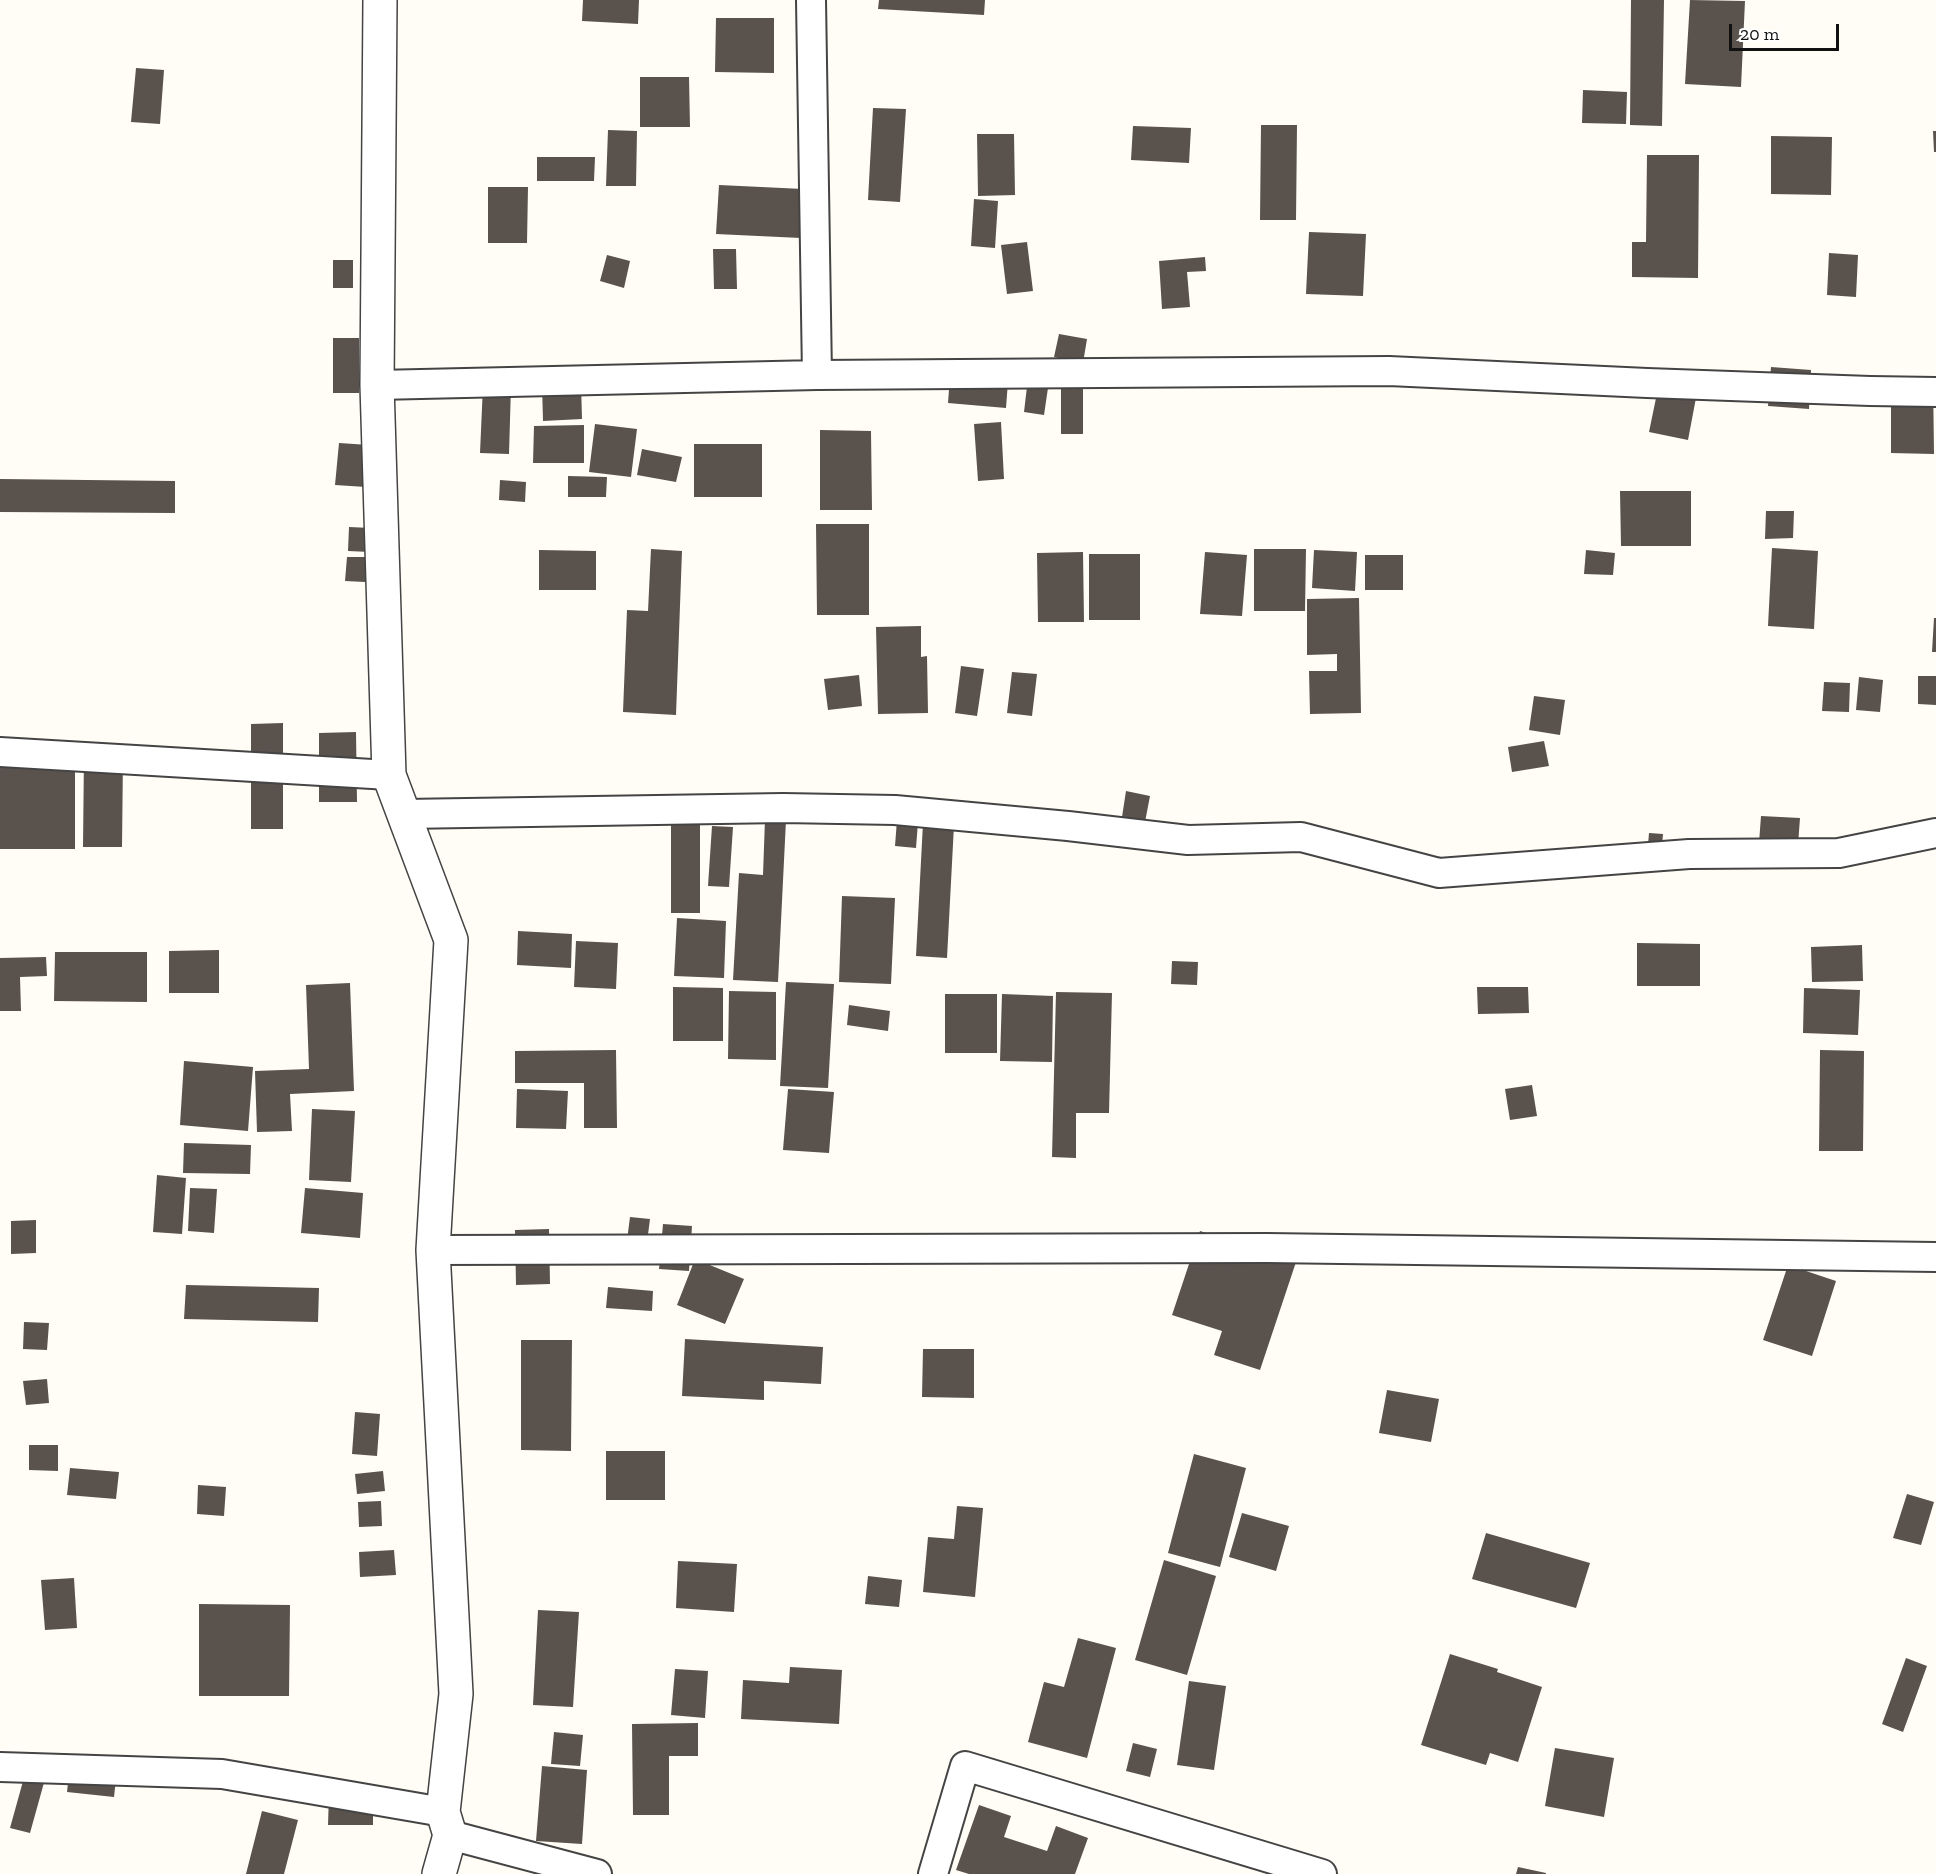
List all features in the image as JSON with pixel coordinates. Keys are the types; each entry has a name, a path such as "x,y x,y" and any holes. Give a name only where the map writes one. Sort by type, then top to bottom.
{"street":[{"path":"381,0 377,385 389,775 451,940 434,1250 456,1694 446,1823 439,1874"},
{"path":"811,0 817,375"},
{"path":"377,385 817,375 1389,371 1647,384 1936,392"},
{"path":"0,752 389,775"},
{"path":"404,814 783,808 895,810 1188,840 1301,837 1439,873 1689,854 1839,853 1936,833"},
{"path":"434,1250 1267,1248 1936,1257"},
{"path":"933,1874 965,1766 1322,1874"},
{"path":"0,1767 222,1774 446,1823 597,1874"}],"building":[{"path":"583,0 639,0 638,24 582,21"},
{"path":"879,0 985,0 984,15 878,9"},
{"path":"1631,0 1664,0 1662,126 1630,125"},
{"path":"1690,0 1745,1 1741,87 1685,84"},
{"path":"716,18 774,18 774,73 715,72"},
{"path":"136,68 164,70 160,124 131,122"},
{"path":"640,77 689,77 690,127 640,127"},
{"path":"1583,90 1627,92 1626,124 1582,123"},
{"path":"873,108 906,109 900,202 868,200"},
{"path":"1261,125 1297,125 1296,220 1260,220"},
{"path":"1133,126 1191,128 1189,163 1131,160"},
{"path":"608,130 637,131 636,186 606,186"},
{"path":"1933,131 1936,131 1936,152 1934,152"},
{"path":"977,134 1014,134 1015,195 978,196"},
{"path":"1771,136 1832,137 1831,195 1771,194"},
{"path":"1647,155 1699,155 1698,278 1632,277 1632,242 1646,242"},
{"path":"537,157 595,157 594,181 537,181"},
{"path":"719,185 803,189 801,238 716,234"},
{"path":"488,187 528,187 527,243 488,243"},
{"path":"974,199 998,201 995,248 971,246"},
{"path":"1309,232 1366,234 1363,296 1306,294"},
{"path":"1027,242 1033,291 1007,294 1001,245"},
{"path":"713,249 736,249 737,289 714,289"},
{"path":"1829,253 1858,255 1856,297 1827,295"},
{"path":"607,255 630,261 624,288 600,281"},
{"path":"1205,257 1206,271 1187,272 1190,307 1162,309 1159,261"},
{"path":"333,260 353,260 353,288 333,288"},
{"path":"1059,334 1087,339 1083,363 1054,357"},
{"path":"333,338 359,338 359,393 333,393"},
{"path":"951,363 1009,368 1006,408 948,403"},
{"path":"1771,367 1811,370 1809,409 1768,406"},
{"path":"1661,374 1699,382 1688,440 1649,432"},
{"path":"1028,378 1049,381 1044,415 1024,412"},
{"path":"1891,378 1933,378 1934,454 1891,453"},
{"path":"1061,382 1083,382 1083,434 1061,434"},
{"path":"581,383 582,419 543,421 542,385"},
{"path":"483,385 511,386 509,454 480,453"},
{"path":"1001,422 1004,479 978,481 974,424"},
{"path":"595,424 637,429 631,477 589,472"},
{"path":"584,425 584,463 533,463 534,426"},
{"path":"820,430 871,431 872,510 820,510"},
{"path":"339,443 369,445 366,487 335,485"},
{"path":"694,444 762,444 762,497 694,497"},
{"path":"642,449 682,457 676,482 637,475"},
{"path":"568,476 607,477 606,497 568,497"},
{"path":"0,479 175,481 175,513 0,512"},
{"path":"500,480 526,482 525,502 499,500"},
{"path":"1620,491 1691,491 1691,546 1621,546"},
{"path":"1766,511 1794,511 1793,538 1765,539"},
{"path":"816,524 869,524 869,615 817,615"},
{"path":"349,527 371,528 370,552 348,551"},
{"path":"1772,548 1818,551 1814,629 1768,626"},
{"path":"651,549 682,551 676,715 623,712 627,610 648,611"},
{"path":"1254,549 1306,549 1305,611 1254,611"},
{"path":"539,550 596,551 596,590 539,590"},
{"path":"1314,550 1357,552 1355,591 1312,588"},
{"path":"1586,550 1615,553 1613,575 1584,574"},
{"path":"1083,552 1084,622 1038,622 1037,553"},
{"path":"1205,552 1247,555 1242,616 1200,614"},
{"path":"1089,554 1140,554 1140,620 1089,620"},
{"path":"1365,555 1403,555 1403,590 1365,590"},
{"path":"347,557 366,557 365,582 345,581"},
{"path":"1359,598 1361,713 1310,714 1309,671 1337,671 1337,654 1307,655 1307,599"},
{"path":"1934,618 1936,618 1936,652 1932,652"},
{"path":"921,626 921,657 927,656 928,713 878,714 876,627"},
{"path":"961,666 984,669 977,716 955,713"},
{"path":"1012,672 1037,674 1032,716 1007,713"},
{"path":"859,675 862,706 828,710 824,679"},
{"path":"1918,676 1936,676 1936,705 1918,704"},
{"path":"1859,677 1883,680 1880,712 1856,710"},
{"path":"1824,682 1850,683 1849,712 1822,711"},
{"path":"1534,696 1565,700 1560,735 1529,730"},
{"path":"283,723 283,829 251,829 251,724"},
{"path":"356,732 357,802 319,802 319,733"},
{"path":"1544,741 1549,766 1512,772 1508,747"},
{"path":"0,744 75,744 75,849 0,849"},
{"path":"84,754 123,754 122,847 83,847"},
{"path":"1126,791 1150,796 1145,822 1122,817"},
{"path":"924,804 955,806 947,958 916,956"},
{"path":"1761,816 1800,818 1798,845 1759,843"},
{"path":"671,819 700,819 700,913 671,913"},
{"path":"765,819 786,820 778,982 733,980 739,873 763,875"},
{"path":"897,820 918,822 916,848 895,846"},
{"path":"712,826 733,827 729,887 708,886"},
{"path":"1649,833 1663,834 1660,870 1646,869"},
{"path":"842,896 895,898 891,984 839,982"},
{"path":"677,918 726,921 724,978 674,976"},
{"path":"518,931 572,934 571,968 517,965"},
{"path":"576,941 618,943 616,989 574,987"},
{"path":"1637,943 1700,944 1700,986 1637,986"},
{"path":"1862,945 1863,981 1812,982 1811,947"},
{"path":"219,950 219,993 169,993 169,951"},
{"path":"55,952 147,952 147,1002 54,1001"},
{"path":"46,957 47,976 20,977 21,1011 0,1011 0,958"},
{"path":"1172,961 1198,962 1197,985 1171,984"},
{"path":"786,982 834,984 828,1088 780,1086"},
{"path":"350,983 354,1091 290,1094 292,1131 257,1132 255,1071 309,1069 306,985"},
{"path":"673,987 723,988 723,1041 673,1041"},
{"path":"1477,987 1528,987 1529,1013 1478,1014"},
{"path":"1804,988 1860,990 1858,1035 1803,1033"},
{"path":"729,991 776,992 776,1060 728,1059"},
{"path":"1056,992 1112,993 1109,1113 1076,1113 1076,1158 1052,1157"},
{"path":"945,994 997,994 997,1053 945,1053"},
{"path":"1002,994 1053,996 1052,1062 1000,1061"},
{"path":"849,1005 890,1011 888,1031 847,1025"},
{"path":"616,1050 617,1128 584,1128 584,1083 515,1083 515,1051"},
{"path":"1820,1050 1864,1051 1863,1151 1819,1151"},
{"path":"184,1061 253,1067 248,1131 180,1125"},
{"path":"1532,1085 1537,1116 1510,1120 1505,1089"},
{"path":"517,1089 568,1091 566,1129 516,1128"},
{"path":"788,1089 834,1092 829,1153 783,1150"},
{"path":"312,1109 355,1111 351,1182 309,1180"},
{"path":"184,1143 251,1145 250,1174 183,1173"},
{"path":"157,1175 186,1178 182,1234 153,1232"},
{"path":"190,1188 217,1189 214,1233 188,1231"},
{"path":"305,1188 363,1193 360,1238 301,1233"},
{"path":"630,1217 650,1219 646,1250 626,1248"},
{"path":"36,1220 36,1253 11,1254 11,1221"},
{"path":"663,1224 692,1226 689,1271 659,1269"},
{"path":"549,1229 550,1284 516,1285 515,1230"},
{"path":"1200,1231 1296,1262 1260,1370 1214,1355 1222,1331 1172,1315"},
{"path":"695,1259 744,1279 725,1324 677,1305"},
{"path":"1788,1265 1836,1281 1812,1356 1763,1340"},
{"path":"186,1285 319,1288 318,1322 184,1319"},
{"path":"608,1287 653,1291 652,1311 606,1308"},
{"path":"24,1322 49,1323 47,1350 23,1349"},
{"path":"685,1339 823,1347 821,1384 764,1381 764,1400 682,1396"},
{"path":"521,1340 572,1340 571,1451 521,1450"},
{"path":"923,1349 974,1349 974,1398 922,1397"},
{"path":"47,1379 49,1403 26,1405 23,1381"},
{"path":"1387,1390 1439,1399 1431,1442 1379,1433"},
{"path":"355,1412 380,1414 377,1456 352,1454"},
{"path":"29,1445 58,1445 58,1471 29,1470"},
{"path":"606,1451 665,1451 665,1500 606,1500"},
{"path":"1194,1454 1246,1468 1220,1567 1168,1553"},
{"path":"70,1468 119,1472 116,1499 67,1495"},
{"path":"383,1471 385,1491 357,1494 355,1474"},
{"path":"198,1485 226,1487 224,1516 197,1514"},
{"path":"1907,1494 1934,1502 1921,1545 1893,1538"},
{"path":"381,1501 382,1526 359,1527 358,1502"},
{"path":"957,1506 983,1508 975,1597 923,1592 928,1537 954,1539"},
{"path":"1242,1513 1289,1526 1276,1571 1229,1557"},
{"path":"1486,1533 1590,1563 1576,1608 1472,1579"},
{"path":"394,1550 396,1575 360,1577 359,1552"},
{"path":"1164,1560 1216,1576 1187,1675 1135,1660"},
{"path":"678,1561 737,1564 734,1612 676,1608"},
{"path":"868,1576 902,1580 899,1607 865,1604"},
{"path":"74,1578 77,1628 45,1630 41,1580"},
{"path":"199,1604 290,1605 289,1696 199,1696"},
{"path":"538,1610 579,1612 573,1707 533,1705"},
{"path":"1078,1638 1116,1648 1087,1758 1028,1742 1044,1682 1064,1687"},
{"path":"1450,1654 1498,1669 1497,1672 1542,1687 1518,1762 1490,1753 1486,1765 1421,1745"},
{"path":"1906,1658 1927,1666 1903,1732 1882,1724"},
{"path":"790,1667 842,1670 839,1724 741,1719 743,1680 789,1683"},
{"path":"675,1669 708,1671 705,1718 671,1715"},
{"path":"1189,1681 1226,1686 1214,1770 1177,1765"},
{"path":"698,1723 698,1756 669,1756 669,1815 633,1815 632,1724"},
{"path":"554,1732 583,1735 580,1766 551,1764"},
{"path":"1133,1743 1157,1749 1150,1777 1126,1771"},
{"path":"1555,1748 1614,1758 1604,1817 1545,1806"},
{"path":"30,1756 50,1761 30,1833 10,1828"},
{"path":"70,1765 117,1770 114,1797 67,1792"},
{"path":"542,1766 587,1770 582,1844 536,1841"},
{"path":"329,1794 373,1794 373,1825 328,1825"},
{"path":"979,1805 1011,1816 1004,1837 1047,1851 1056,1826 1088,1838 1075,1874 969,1874 956,1870"},
{"path":"262,1811 298,1820 284,1874 246,1874"},
{"path":"1518,1867 1546,1873 1546,1874 1516,1874"}]}
